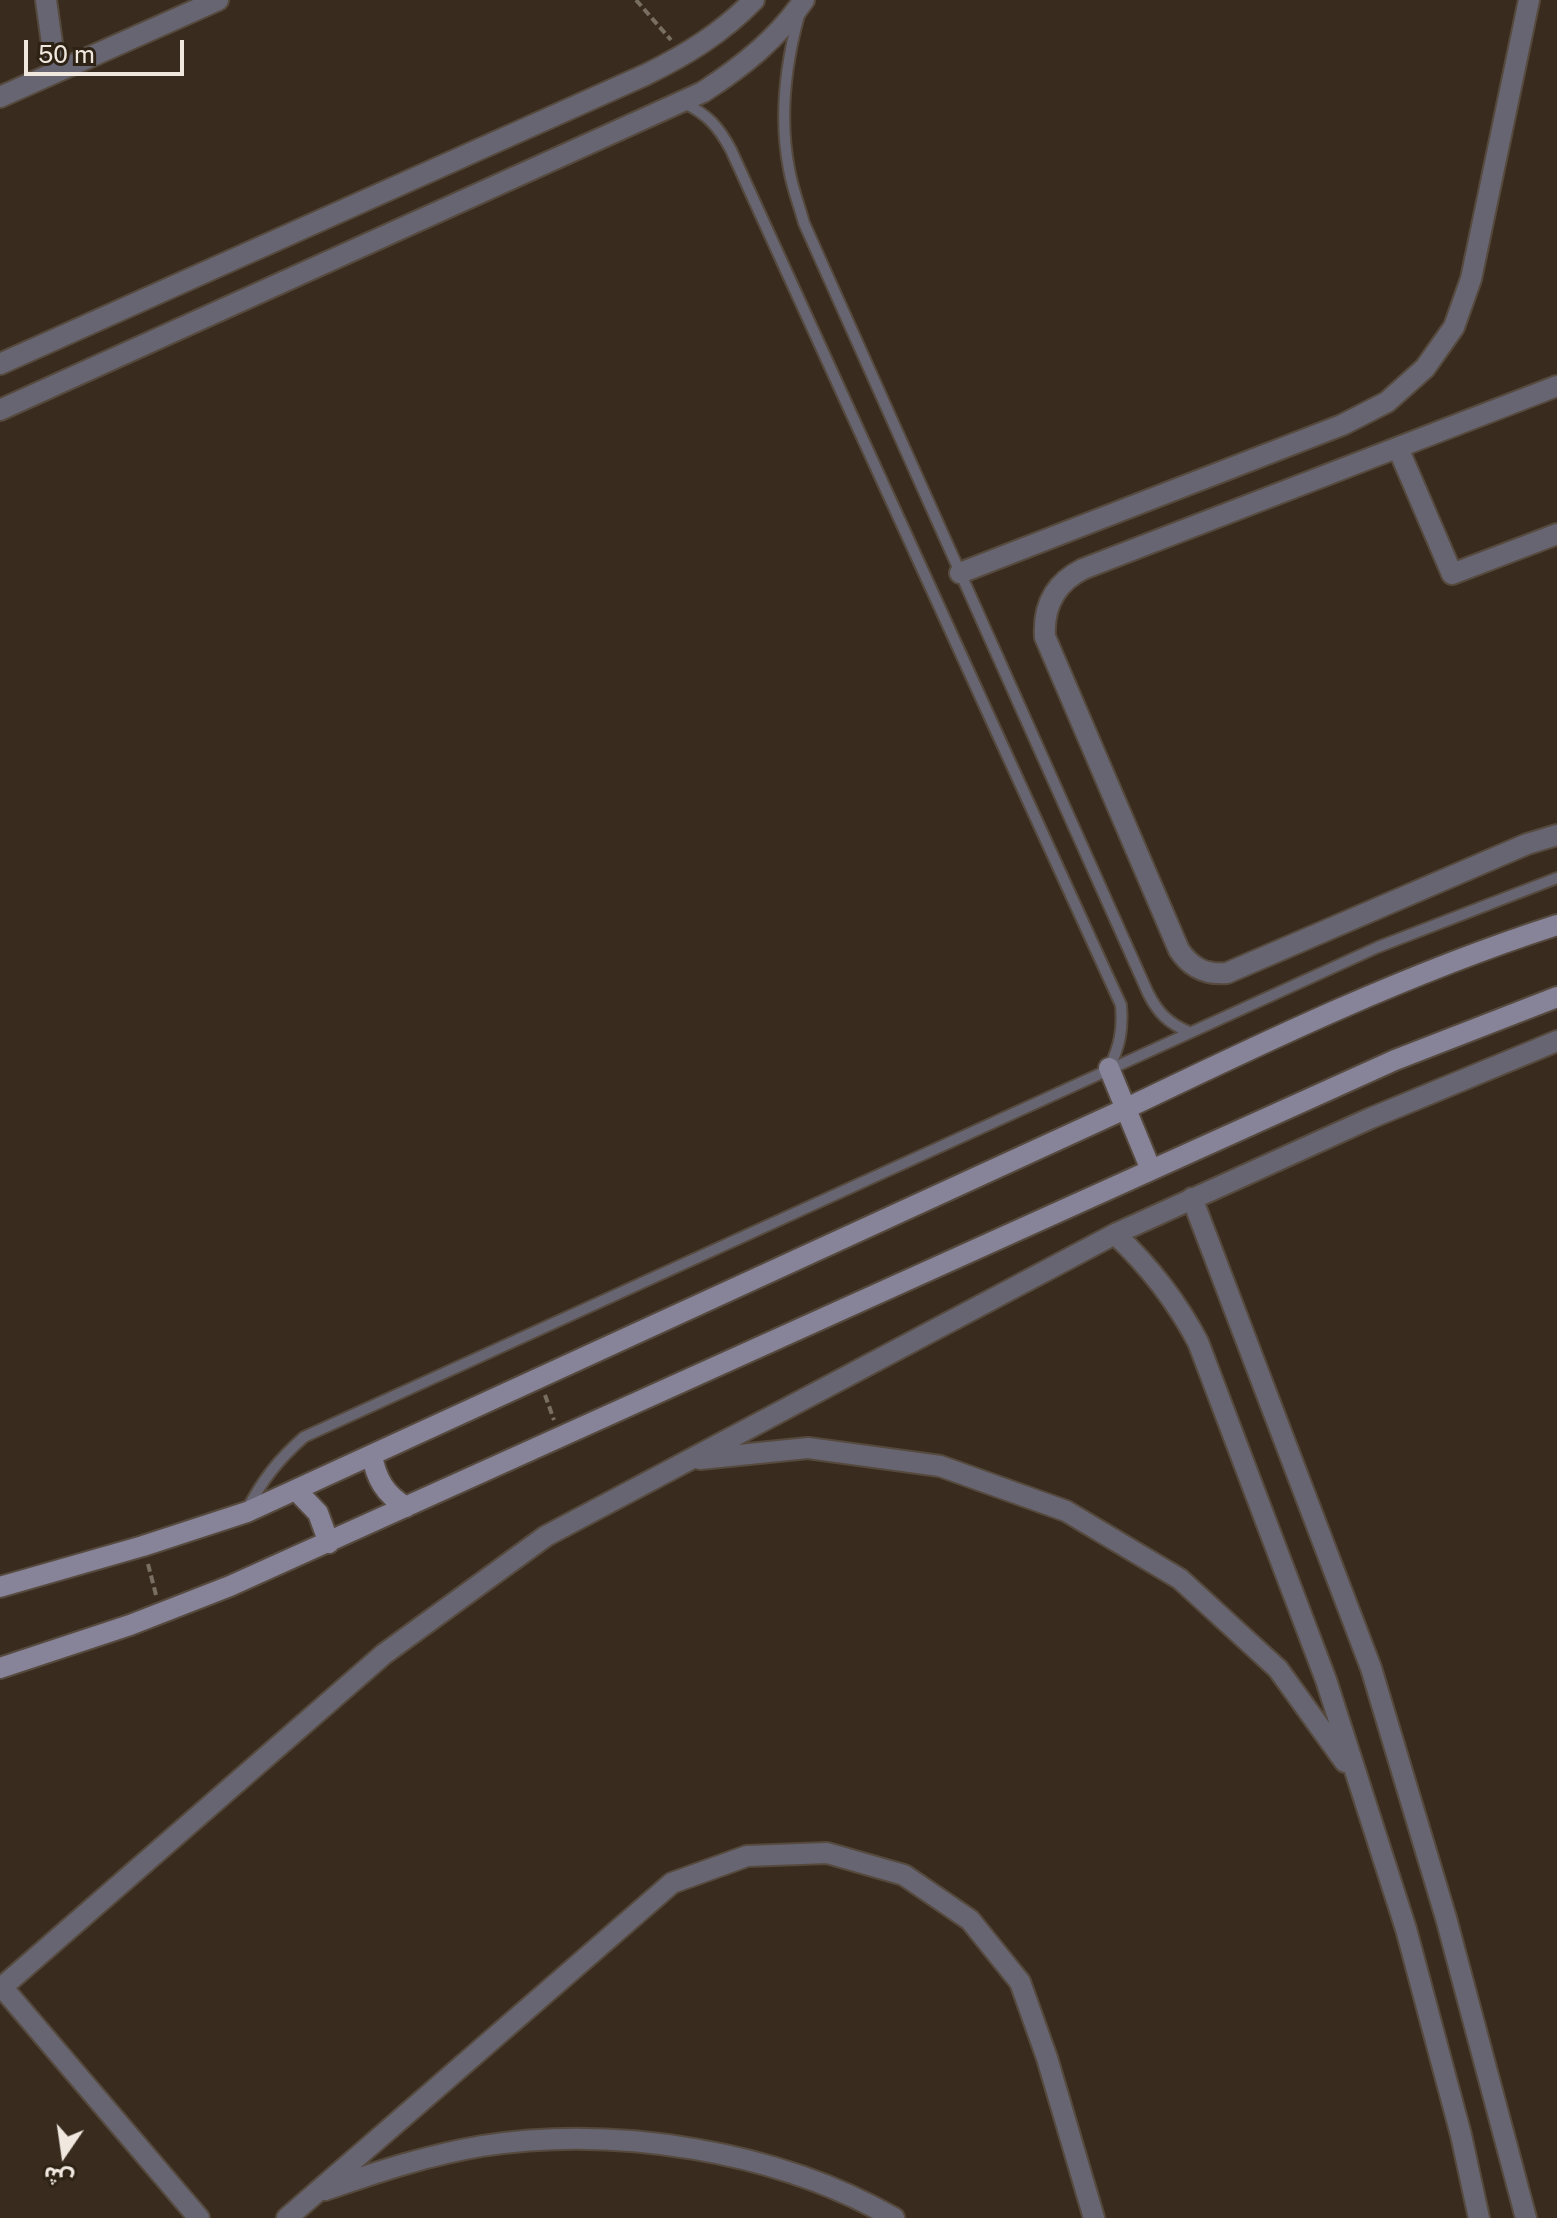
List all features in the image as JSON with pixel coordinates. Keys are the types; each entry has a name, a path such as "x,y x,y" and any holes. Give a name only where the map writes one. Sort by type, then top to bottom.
{"street":[{"path":"46,0 56,72"},
{"path":"0,97 218,0"},
{"path":"0,364 684,56 720,31 754,0"},
{"path":"960,573 1342,425 1387,402 1425,368 1454,327 1471,279 1529,0"},
{"path":"0,410 682,102 741,67 774,37 804,1"},
{"path":"1556,390 1073,574 1056,590 1050,601 1046,612 1045,637 1179,950 1201,971 1227,973 1527,844 1557,835"},
{"path":"1398,448 1452,574 1557,534"},
{"path":"0,1587 247,1512 1125,1109 1263,1042 1390,988 1557,925"},
{"path":"0,1668 161,1612 329,1543 1395,1060 1557,997"},
{"path":"199,2218 1,1988 384,1654 546,1536 1115,1234 1371,1118 1557,1041"},
{"path":"1109,1068 1151,1170"},
{"path":"1192,1198 1371,1668 1446,1918 1526,2218"},
{"path":"1115,1234 1163,1283 1198,1342 1326,1680 1406,1929 1461,2135 1479,2218"},
{"path":"688,1460 808,1448 940,1466 1066,1511 1180,1579 1278,1669 1356,1778"},
{"path":"372,1455 374,1471 381,1486 406,1507"},
{"path":"296,1490 318,1513 329,1543"},
{"path":"287,2218 672,1883 747,1856 827,1853 904,1875 970,1920 1020,1982 1047,2058 1094,2218"},
{"path":"313,2195 411,2161 484,2146 572,2139 661,2143 746,2159 861,2199 894,2218"}],"lane":[{"path":"804,1 788,57 783,113 789,169 804,223 1148,993 1157,1010 1171,1024 1189,1032"},
{"path":"682,102 704,113 720,129 731,150 1121,1005 1123,1027 1119,1049 1109,1068"},
{"path":"247,1512 262,1481 281,1457 304,1437 1378,947 1557,878"}],"path":[{"path":"636,0 684,56"},
{"path":"539,1378 561,1437"},
{"path":"143,1546 161,1612"}]}
